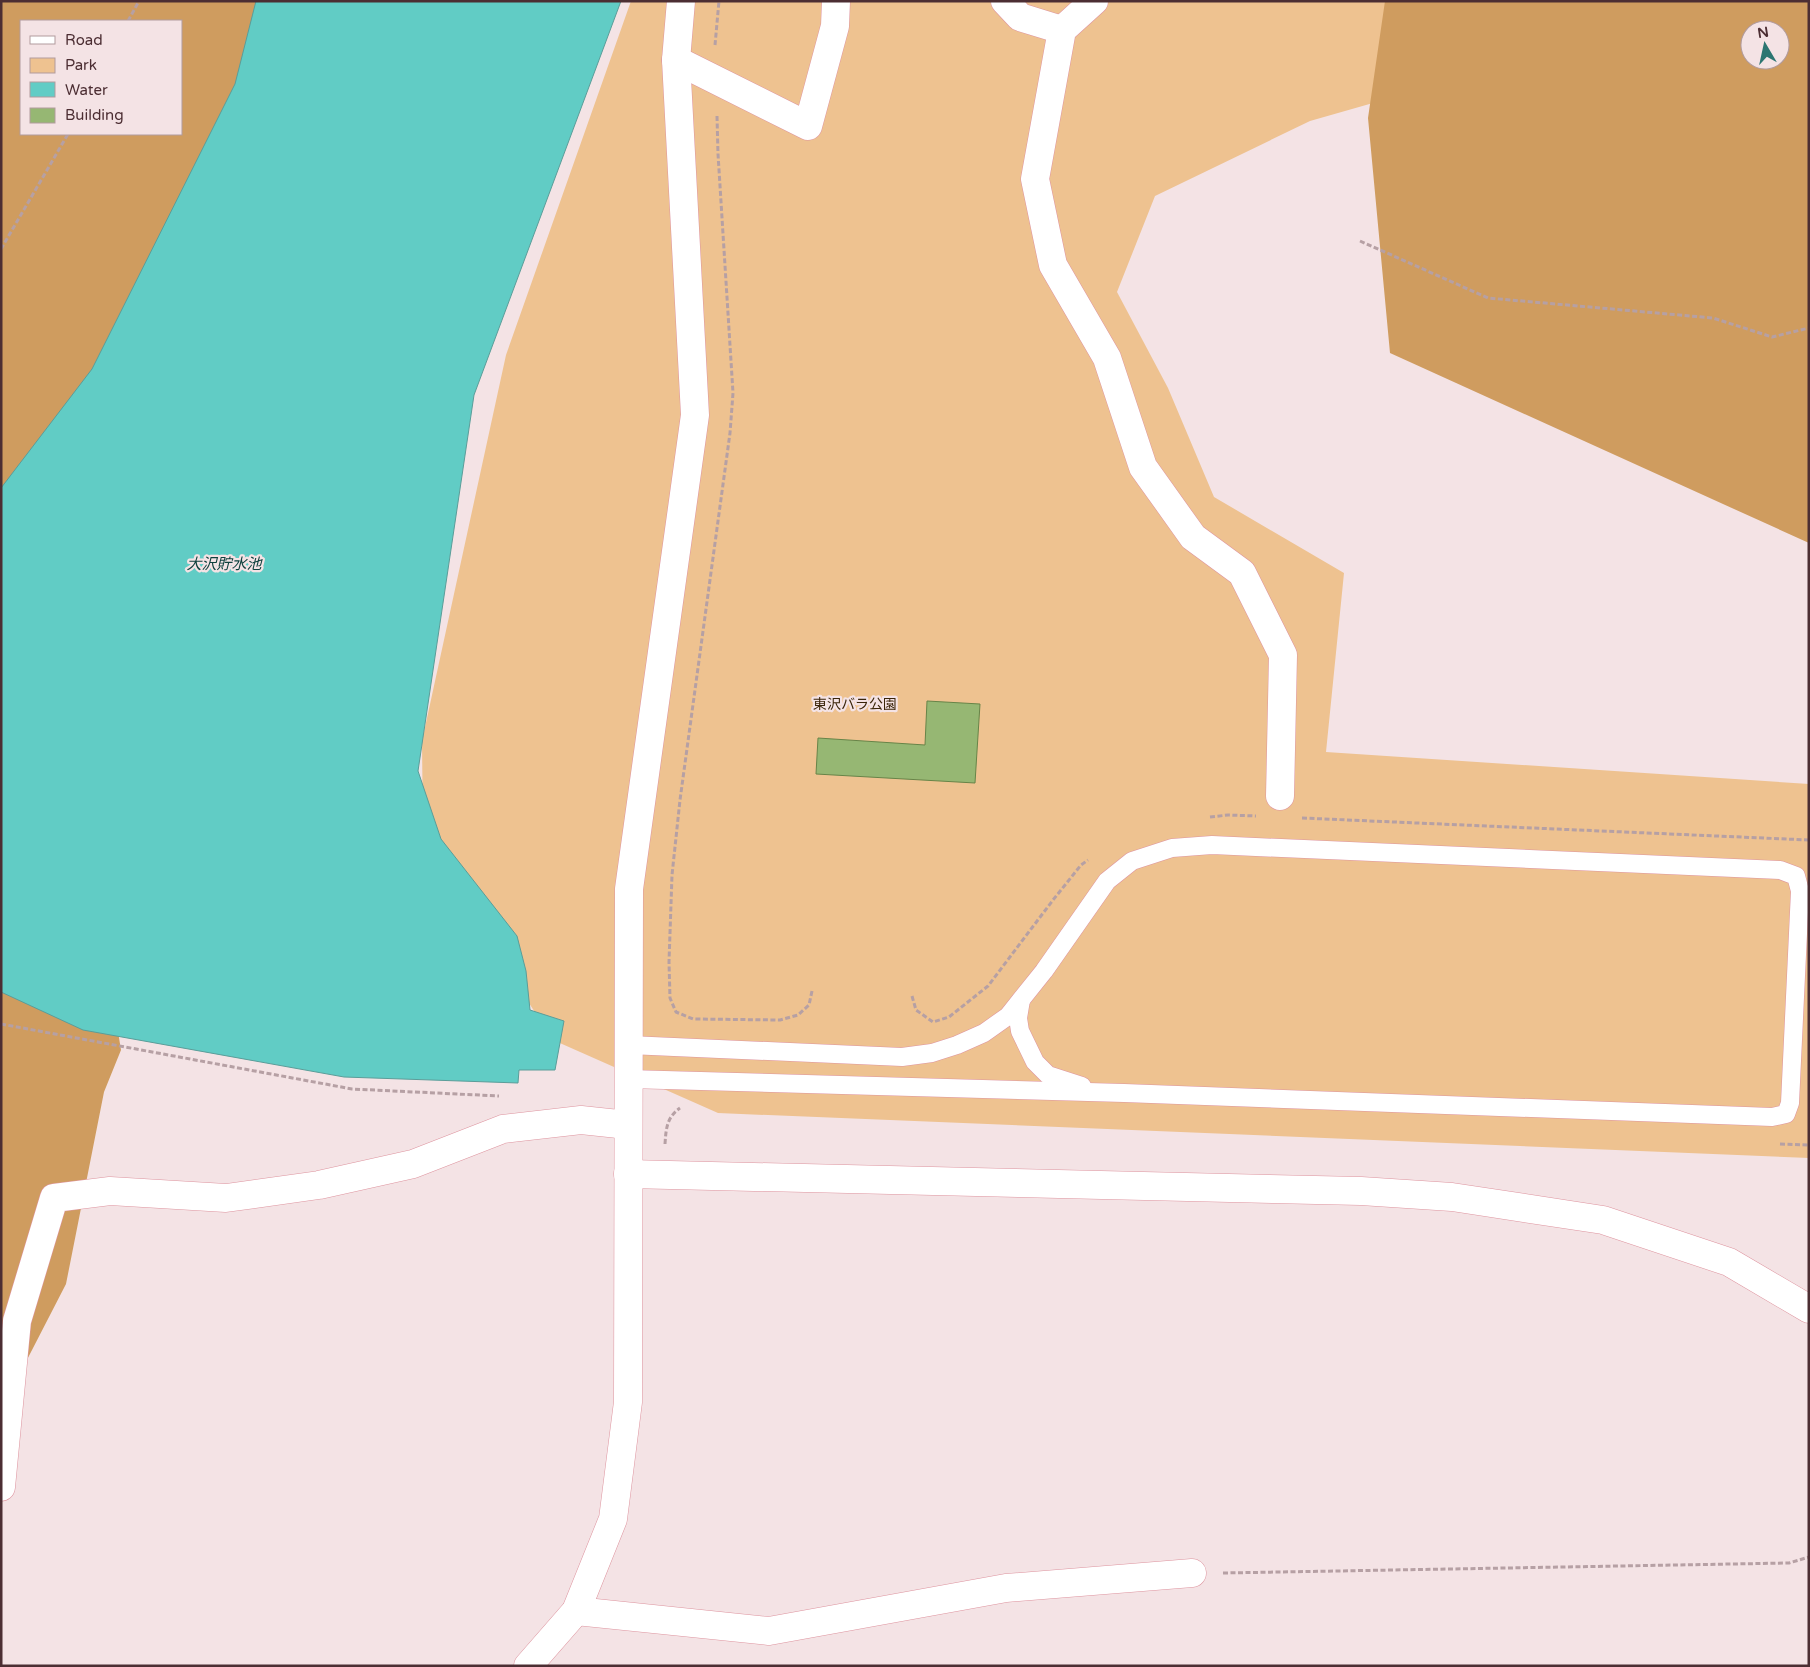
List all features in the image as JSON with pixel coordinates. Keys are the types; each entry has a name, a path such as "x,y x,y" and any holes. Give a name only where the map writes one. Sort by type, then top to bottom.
{"street":[{"path":"528,1666 576,1611 612,1519 628,1402 629,888 695,415 676,60 680,1"},
{"path":"676,60 808,126 835,26 836,1"},
{"path":"1005,1 1020,17 1062,30"},
{"path":"1094,1 1062,30 1035,178 1053,265 1107,358 1143,467 1193,537 1242,574 1282,655 1280,796"},
{"path":"1,1487 17,1321 54,1198 110,1191 226,1198 319,1185 413,1164 503,1129 581,1120 628,1125"},
{"path":"628,1174 1361,1191 1452,1197 1603,1220 1729,1262 1809,1309"},
{"path":"576,1611 769,1630 1006,1588 1192,1573"}],"lane":[{"path":"628,1079 1124,1093 1772,1117 1786,1114 1790,1103 1800,891 1796,876 1780,870 1212,845 1172,848 1132,861 1107,881 1044,971 1008,1016 984,1033 958,1045 932,1053 902,1057 629,1045"},
{"path":"1021,1000 1018,1018 1020,1031 1035,1062 1048,1075 1074,1085 1124,1093"}],"path":[{"path":"129,20 139,1"},
{"path":"719,1 715,43 718,154 733,393 680,800 672,876 669,962 670,998 676,1012 693,1019 780,1020 798,1015 809,1004 812,991"},
{"path":"1,249 67,135"},
{"path":"1360,241 1488,298 1713,318 1772,337 1809,328"},
{"path":"1,1024 352,1089 500,1096"},
{"path":"1192,1573 1789,1563 1809,1557"}],"green space":[{"name":"東沢バラ公園","path":"631,1 1809,1 1770,20 1740,20 1740,32 1422,89 1310,121 1155,196 1117,292 1168,388 1214,497 1344,573 1326,752 1809,784 1809,1158 718,1113 553,1040 423,840 422,741 506,355"}],"shaded area":[{"path":"1,1 322,1 99,915 121,1050 104,1092 66,1284 15,1383 1,1402"},
{"path":"1385,1 1809,1 1809,543 1390,353 1368,118"}],"water":[{"name":"大沢貯水池","path":"256,1 621,1 474,395 418,771 441,839 517,936 526,971 530,1010 564,1021 555,1070 519,1070 518,1083 344,1077 83,1030 1,992 1,488 92,369 235,84"}],"building":[{"path":"927,701 980,704 975,783 816,774 818,738 925,745"}]}
